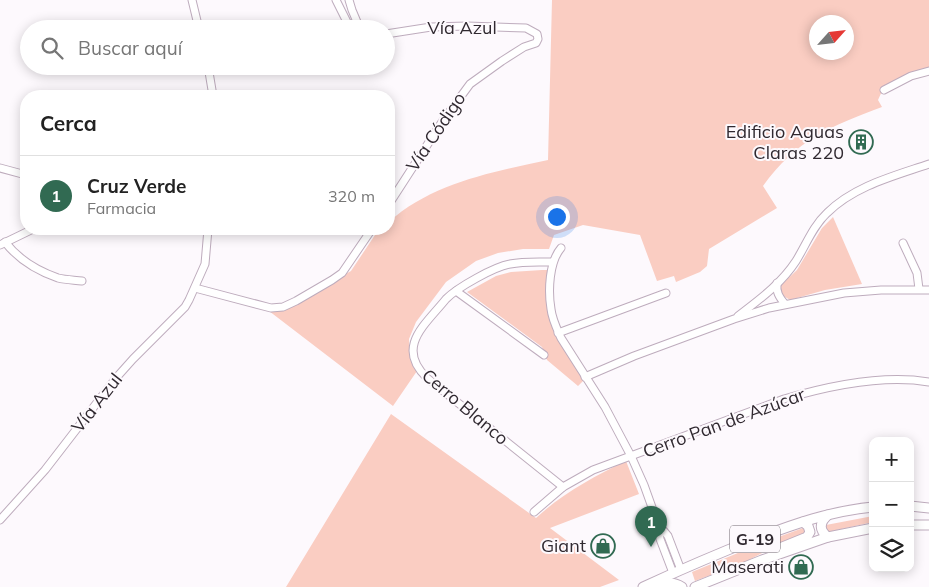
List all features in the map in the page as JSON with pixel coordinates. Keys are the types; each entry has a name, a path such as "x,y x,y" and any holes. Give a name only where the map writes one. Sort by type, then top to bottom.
{"main road":[{"path":"914,506 929,508"},
{"name":"G-19","path":"643,587 745,543 803,522 828,514 869,508"},
{"path":"828,514 820,527 828,538"},
{"path":"762,560 765,554 807,537 810,532 808,526 803,522"},
{"path":"914,525 929,525"},
{"name":"G-19","path":"695,587 762,560 828,538 869,529"},
{"path":"657,587 670,582 682,587"}],"street":[{"path":"192,0 197,20"},
{"path":"336,0 346,20"},
{"path":"349,0 356,20"},
{"name":"Vía Azul","path":"395,33 431,27 467,26 526,28 537,34"},
{"name":"Vía Código","path":"395,195 452,107 470,84 510,56 536,43 538,39 537,34"},
{"path":"884,90 911,76 929,71"},
{"path":"209,75 211,90"},
{"path":"734,319 778,283 795,263 821,218 835,206 869,185 929,164"},
{"path":"0,168 20,173"},
{"path":"20,235 3,243 19,257 36,267 60,278 82,281"},
{"name":"Vía Azul","path":"0,520 45,470 121,372 185,307 205,264 207,235"},
{"path":"195,288 270,308 282,307 296,302 342,272 368,235"},
{"path":"903,243 917,273 919,289"},
{"path":"561,248 553,262 550,282 550,302 558,333 605,407 631,456 658,524 668,536 677,571"},
{"name":"Cerro Blanco","path":"553,262 512,263 501,266 456,291 446,299 419,333 412,349 416,365 427,378 563,487"},
{"path":"778,283 777,292 785,304"},
{"path":"585,377 634,356 734,319 785,304 844,293 929,288"},
{"path":"456,291 544,355"},
{"path":"558,333 666,293"},
{"name":"Cerro Pan de Azúcar","path":"534,512 563,487 592,470 765,405 804,393 866,382 897,379 929,382"}],"shaded area":[{"path":"552,0 929,0 929,72 883,89 878,100 882,107 831,128 816,136 788,157 763,186 777,208 709,249 707,266 700,272 676,282 674,276 657,281 640,235 583,225 554,235 549,249 523,249 498,253 476,261 446,282 416,322 409,339 410,358 417,371 393,406 269,311 287,306 351,271 375,235 395,235 395,217 406,209 444,188 485,175 548,160"},
{"path":"833,217 862,284 825,290 790,300 782,295 779,287 797,270 822,228"},
{"path":"548,270 547,304 550,321 562,347 584,380 578,386 547,360 542,347 467,292 496,276 511,272"},
{"path":"391,414 536,518 579,486 626,461 639,494 550,528 619,580 600,587 286,587"},
{"path":"869,517 869,523 828,532 825,531 826,525"},
{"path":"805,528 806,534 745,562 695,581 692,572"}],"place":[{"name":"Edificio Aguas Claras 220","path":"861,142"},
{"name":"Giant","path":"603,546"},
{"name":"Cruz Verde","path":"651,547"},
{"name":"Maserati","path":"801,567"}]}
